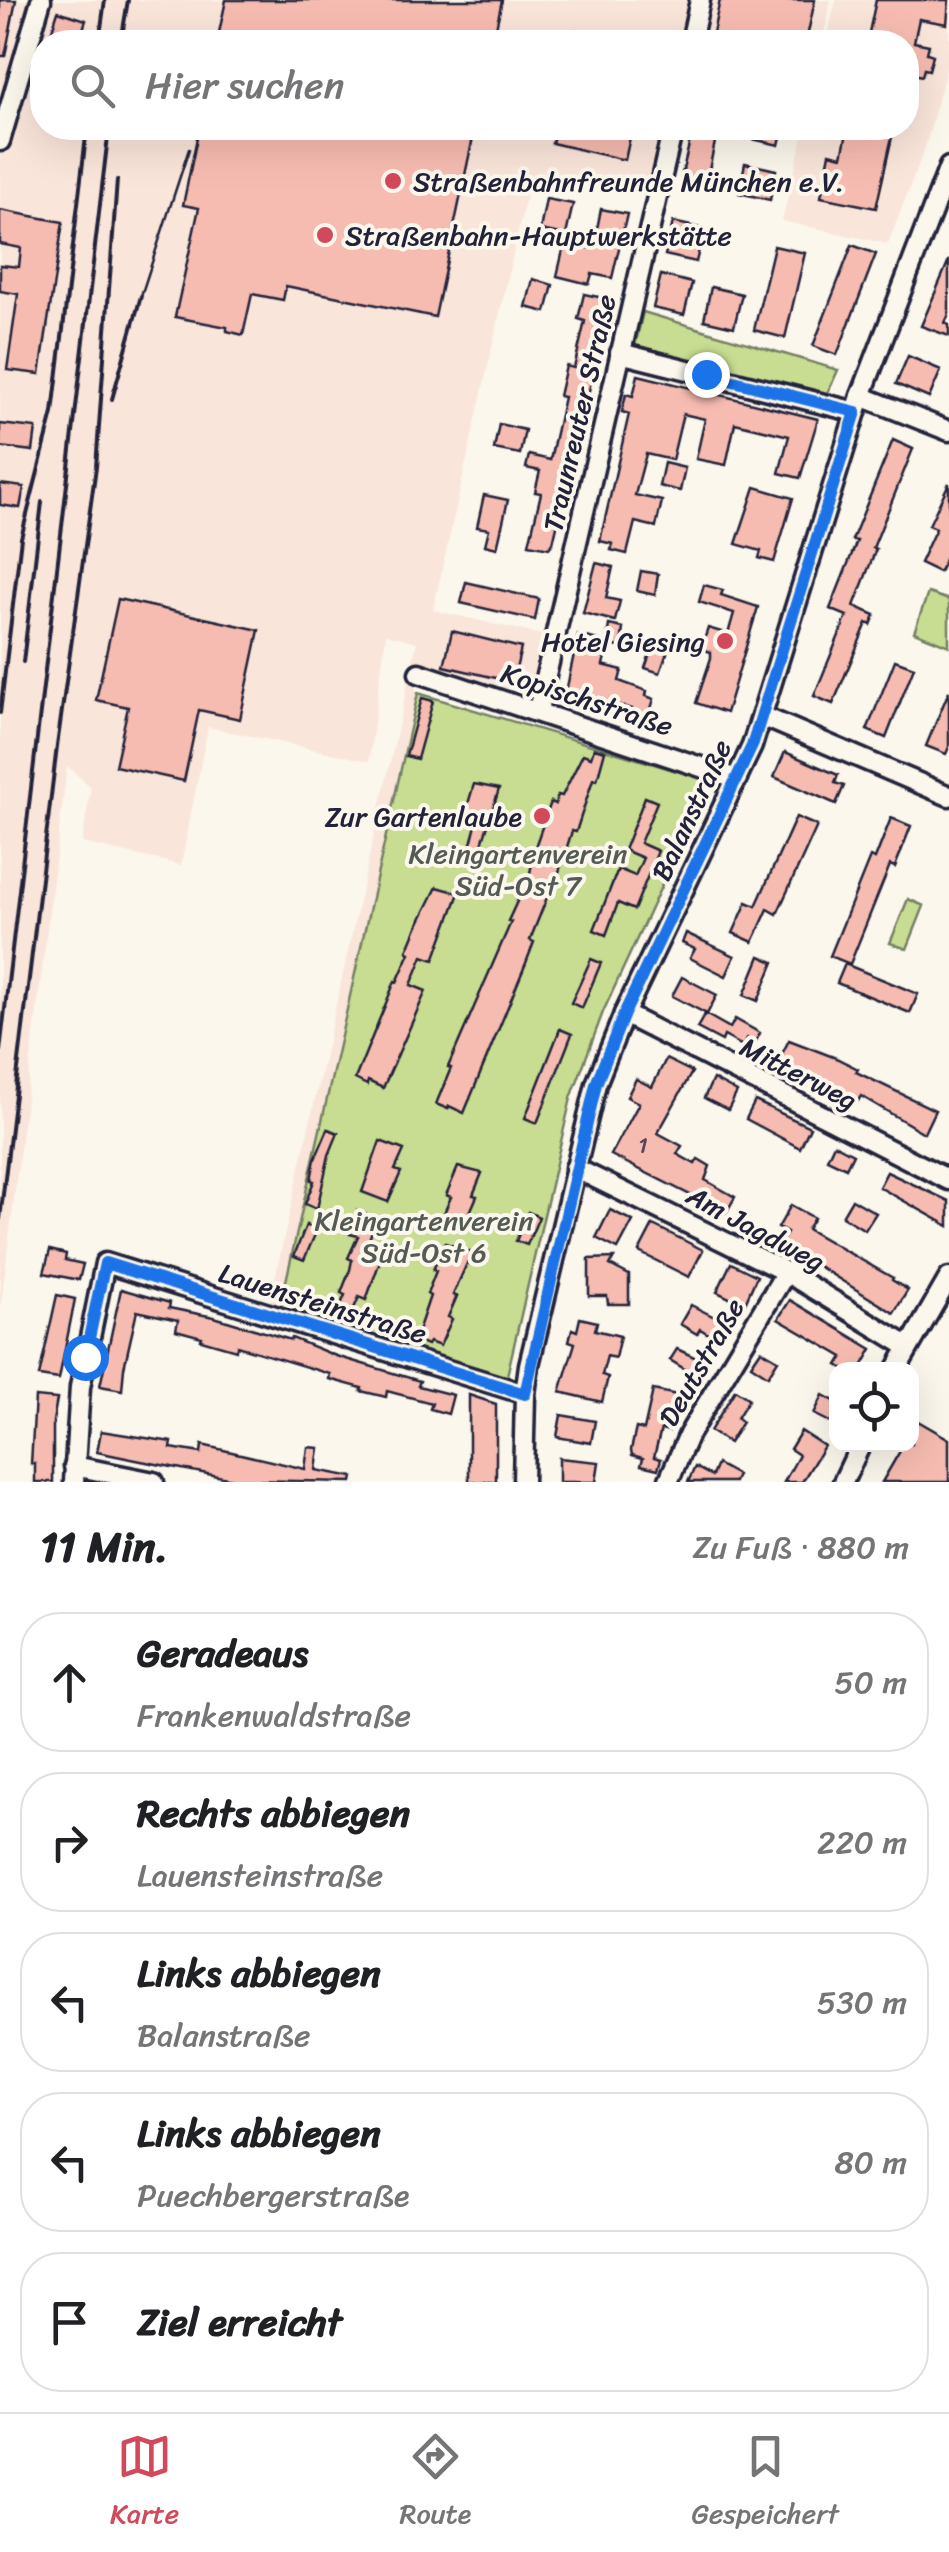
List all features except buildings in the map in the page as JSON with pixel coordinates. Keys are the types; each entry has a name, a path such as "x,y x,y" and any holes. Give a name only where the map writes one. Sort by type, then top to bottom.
{"street":[{"path":"31,30 40,0"},
{"path":"694,30 700,0"},
{"path":"0,141 30,35"},
{"name":"Traunreuter Straße","path":"538,710 670,140"},
{"name":"Balanstraße","path":"522,1482 525,1394 596,1084 624,1014 737,779 762,716 858,404 949,167"},
{"path":"620,352 858,404 949,430"},
{"name":"Kopischstraße","path":"419,674 538,710 737,779"},
{"path":"762,716 949,796"},
{"name":"Mitterweg","path":"624,1014 949,1180"},
{"name":"Am Jagdweg","path":"574,1168 786,1272 907,1346"},
{"name":"Lauensteinstraße","path":"74,1474 80,1386 105,1263 525,1394"},
{"name":"Deutstraße","path":"668,1482 689,1434 786,1272"},
{"path":"900,1362 949,1278"},
{"path":"843,1482 857,1452"},
{"path":"74,1474 154,1482"}],"shaded area":[{"path":"0,0 696,0 689,30 30,30 30,140 664,140 651,197 531,174 433,610 546,636 531,694 421,665 415,692 418,693 280,1308 269,1305 417,642 386,634 369,761 208,727 181,865 82,843 91,787 67,766 0,1312"},
{"path":"710,0 831,0 825,30 703,30"},
{"path":"836,0 949,0 949,58 925,148 888,244 782,221 802,140 919,140 919,30 829,30"}],"green space":[{"path":"643,312 838,370 826,397 635,346"},
{"path":"928,593 949,600 949,646 914,632"},
{"name":"Kleingartenverein Süd-Ost 7","path":"418,693 710,781 603,1012 571,1098 506,1380 280,1308"},
{"path":"908,899 924,906 907,949 890,943"}],"tram line":[{"path":"141,296 189,149"}],"railway":[{"path":"101,30 105,0"},
{"path":"123,30 128,0"},
{"path":"0,713 21,538 53,413 86,140"},
{"path":"0,1051 108,140"},
{"path":"0,1219 57,746 96,467 117,180"},
{"path":"112,399 141,296"},
{"path":"23,662 42,502"}],"place":[{"name":"Straßenbahnfreunde München e.V.","path":"393,181"},
{"name":"Straßenbahn-Hauptwerkstätte","path":"325,235"},
{"name":"Hotel Giesing","path":"725,641"},
{"name":"Zur Gartenlaube","path":"542,816"}],"route":[{"path":"85,1357 105,1263 525,1394 574,1168 604,1059 752,746 856,412 706,374"}],"park label":[{"name":"Kleingartenverein Süd-Ost 6","path":"424,1236"}]}
